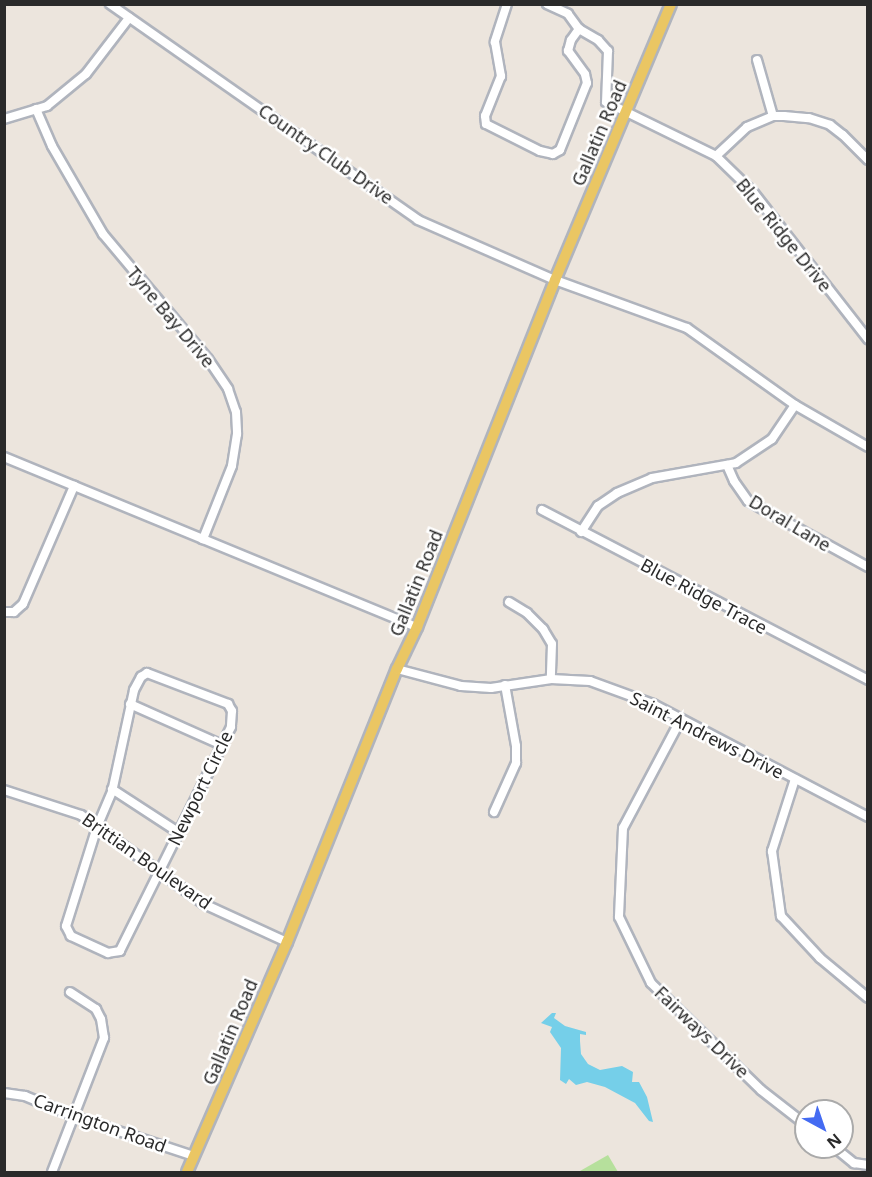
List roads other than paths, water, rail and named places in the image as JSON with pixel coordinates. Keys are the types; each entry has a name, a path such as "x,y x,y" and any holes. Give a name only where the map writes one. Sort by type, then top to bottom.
{"main road":[{"name":"Gallatin Road","path":"187,1173 287,942 397,669 417,627 555,280 671,4"}],"street":[{"name":"Country Club Drive","path":"110,4 418,220 555,280 687,328 795,405 867,447"},
{"path":"507,4 495,42 501,76 485,116 486,124 540,151 553,154 560,150 586,83 585,74 568,51 571,40 579,29"},
{"path":"547,4 568,15 579,29 598,40 608,51 606,102 625,113"},
{"path":"4,119 47,106 86,74 129,18"},
{"path":"758,60 773,116"},
{"name":"Tyne Bay Drive","path":"36,109 52,146 102,234 208,359 228,388 236,412 237,434 232,466 203,539"},
{"name":"Blue Ridge Drive","path":"625,113 716,156 753,192 867,339"},
{"path":"716,156 747,127 773,116 808,118 830,125 867,160"},
{"path":"581,532 598,506 617,493 652,478 736,463 772,439 795,405"},
{"path":"4,457 417,627"},
{"name":"Doral Lane","path":"727,465 734,482 748,501 867,567"},
{"path":"4,612 14,612 23,604 74,486"},
{"name":"Blue Ridge Trace","path":"542,510 867,680"},
{"path":"509,602 543,629 552,644 551,679"},
{"name":"Saint Andrews Drive","path":"397,669 461,686 491,688 551,679 590,681 653,704 867,817"},
{"name":"Newport Circle","path":"147,673 228,704 232,711 231,727 120,951 108,953 71,936 66,926 97,827 112,789 130,704 137,683 147,673"},
{"path":"494,812 516,763 516,746 505,685"},
{"path":"130,704 222,745"},
{"name":"Fairways Drive","path":"681,719 623,828 619,917 651,983 761,1090 794,1116"},
{"path":"795,779 772,851 781,916 820,958 867,998"},
{"path":"112,789 178,832"},
{"name":"Brittian Boulevard","path":"4,790 46,801 81,815 159,869 204,904 287,942"},
{"path":"52,1173 76,1117 104,1038 101,1018 96,1009 70,992"},
{"name":"Carrington Road","path":"4,1093 25,1096 76,1117 194,1156"},
{"path":"849,1159 854,1163 867,1165"}],"water":[{"path":"552,1013 556,1013 554,1018 565,1026 586,1032 586,1035 580,1034 580,1041 581,1054 588,1064 600,1070 622,1066 633,1072 632,1082 639,1082 647,1097 653,1122 649,1121 635,1103 605,1087 587,1082 576,1085 569,1079 566,1084 560,1080 561,1048 550,1032 552,1027 541,1023"}]}
